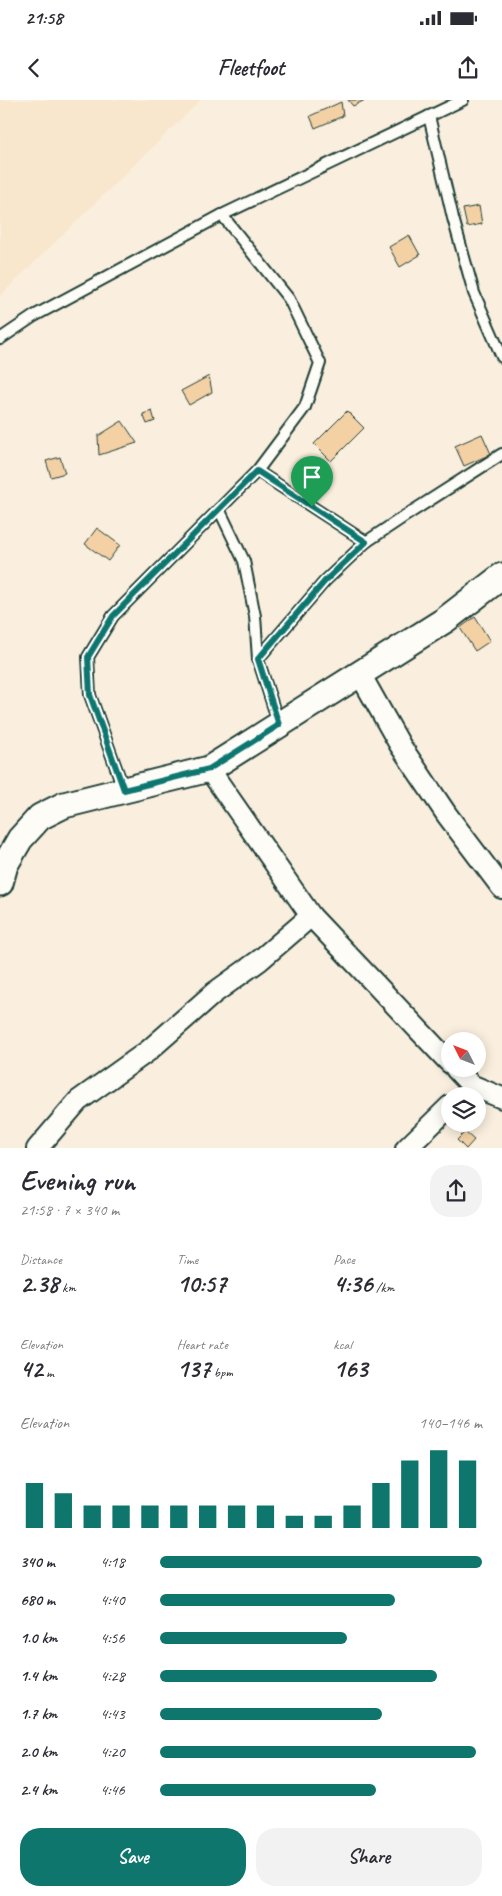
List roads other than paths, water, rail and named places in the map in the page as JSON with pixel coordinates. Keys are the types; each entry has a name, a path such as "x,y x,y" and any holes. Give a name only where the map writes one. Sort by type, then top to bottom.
{"street":[{"path":"0,883 5,865 20,839 40,817 64,805 209,769 445,620 502,576"},
{"path":"360,674 400,745 447,815 502,888"},
{"path":"209,769 311,916 441,1053"},
{"path":"36,1148 78,1101 148,1051 214,993 260,960 311,916"},
{"path":"486,1095 502,1098"},
{"path":"406,1148 441,1115"}],"lane":[{"path":"0,339 34,316 222,215 462,100"},
{"path":"429,116 453,218 474,293 502,356"},
{"path":"124,790 90,695 88,657 113,616 257,471 305,406 320,363 289,299 222,215"},
{"path":"258,659 325,581 366,542 502,454"},
{"path":"257,471 366,542"},
{"path":"219,509 244,561 256,616 258,659 279,725"}]}
